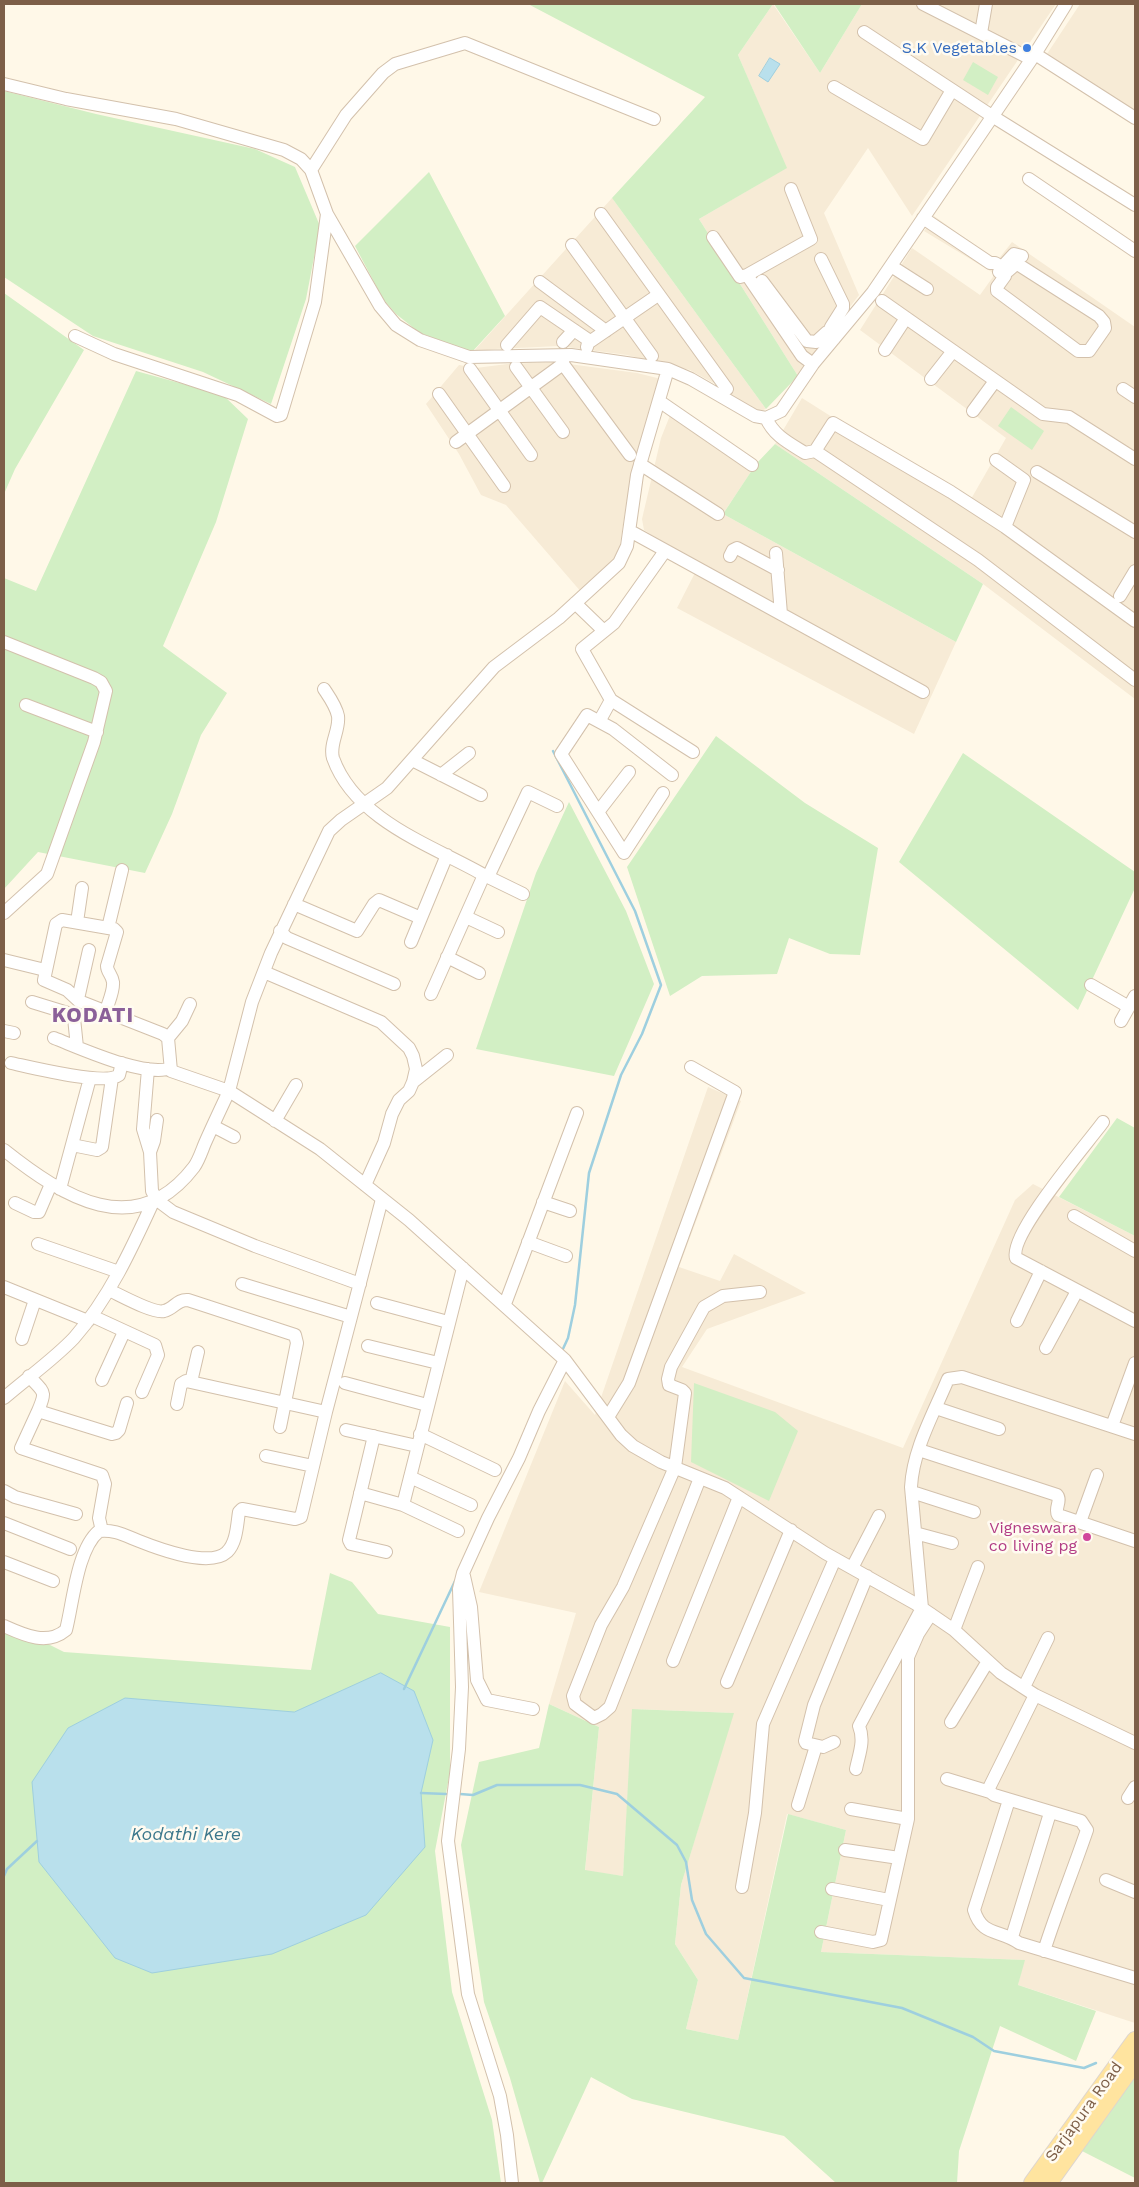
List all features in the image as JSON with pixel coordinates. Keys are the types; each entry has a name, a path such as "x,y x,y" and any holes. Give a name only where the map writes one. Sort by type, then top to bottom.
{"main road":[{"name":"Sarjapura Road","path":"1032,2183 1135,2040"},
{"name":"Sarjapura Road","path":"1048,2183 1135,2062"}],"street":[{"path":"923,4 1033,56 1135,118"},
{"path":"981,33 986,4"},
{"path":"4,84 66,99 176,119 284,150 301,159 311,170 327,214 380,306 396,325 420,340 469,357 563,360 584,357 668,369 692,379 754,416 766,418 781,411 833,333 872,292 891,266 1066,4"},
{"path":"864,32 992,116 1135,205"},
{"path":"311,170 346,115 390,68 395,64 465,43 654,119"},
{"path":"834,87 923,139 952,90"},
{"path":"1029,179 1135,251"},
{"path":"714,237 740,277 747,275 811,239 791,189"},
{"path":"75,336 114,354 238,395 278,416 281,415 315,302 327,214"},
{"path":"601,214 728,389"},
{"path":"922,218 1001,270"},
{"path":"572,245 652,356"},
{"path":"995,296 991,293 990,287 1001,270 1014,254 1022,256"},
{"path":"762,281 807,342 816,342 833,333 843,308 843,304 821,259"},
{"path":"1016,264 1099,316 1104,322 1105,328 1089,351 1078,351 997,291 1001,270 1016,264"},
{"path":"891,266 927,289"},
{"path":"747,275 802,356 813,364"},
{"path":"540,282 606,332"},
{"path":"584,357 590,341 606,332 658,295"},
{"path":"882,301 1043,414 1068,417 1135,459"},
{"path":"507,344 540,307 590,341"},
{"path":"885,350 906,318"},
{"path":"563,342 574,330"},
{"path":"931,380 953,350"},
{"path":"456,442 531,388 563,360"},
{"path":"563,360 630,455"},
{"path":"516,367 563,432"},
{"path":"470,369 531,455"},
{"path":"4,1150 56,1187 102,1206 119,1209 134,1208 155,1201 169,1193 195,1166 229,1091 252,1002 280,931 329,832 341,820 388,788 494,667 575,603 618,563 628,546 633,498 640,464 668,369"},
{"path":"973,411 995,381"},
{"path":"1123,389 1135,396"},
{"path":"439,394 504,486"},
{"path":"659,402 752,466"},
{"path":"766,418 771,429 778,436 805,453 815,451 978,560 1135,680"},
{"path":"815,451 833,423 952,492 1135,621"},
{"path":"996,460 1024,480 1004,527"},
{"path":"640,464 718,514"},
{"path":"1037,472 1135,532"},
{"path":"630,531 924,692"},
{"path":"730,556 733,550 737,548 778,570"},
{"path":"665,551 614,623 582,649 611,700 693,752"},
{"path":"776,553 781,614"},
{"path":"1120,596 1135,574"},
{"path":"575,603 604,631"},
{"path":"4,642 101,682 106,696 96,732 47,874 4,913"},
{"path":"324,689 335,706 338,717 332,755 341,773 364,805 387,823 523,894"},
{"path":"600,720 611,700"},
{"path":"26,705 96,732"},
{"path":"663,794 624,853 561,754 587,715 600,720 672,775"},
{"path":"441,775 469,753"},
{"path":"412,760 481,795"},
{"path":"598,812 629,772"},
{"path":"431,994 466,917 528,792 557,806"},
{"path":"411,942 447,855"},
{"path":"108,928 122,870"},
{"path":"77,922 82,888"},
{"path":"294,904 357,931 374,904 380,900 421,918"},
{"path":"466,917 498,932"},
{"path":"106,1012 113,985 107,971 107,966 117,932 108,928 62,920 56,924 44,980 67,990 78,999 106,1012 168,1038"},
{"path":"280,931 287,938 394,984"},
{"path":"78,999 89,950"},
{"path":"447,957 479,973"},
{"path":"4,960 45,970"},
{"path":"264,972 349,1007 387,1027 409,1048 413,1056 416,1069 413,1082 409,1091 398,1100 384,1143 364,1185"},
{"path":"1090,984 1132,1002 1121,1021"},
{"path":"32,1002 71,1014 74,1018 77,1047"},
{"path":"190,1004 182,1021 168,1038 172,1071 229,1091 320,1149 382,1199 505,1304 566,1360 622,1435 633,1446 661,1462 725,1488 835,1558 926,1611 954,1630 1001,1673 1029,1691 1135,1742"},
{"path":"54,1038 122,1063 148,1070 159,1071 171,1068"},
{"path":"413,1082 447,1055"},
{"path":"11,1063 48,1072 90,1078 112,1078 118,1075 122,1063"},
{"path":"608,1417 629,1383 735,1092 691,1067"},
{"path":"148,1070 143,1129 150,1152 152,1191 155,1201 173,1212 255,1246 360,1284"},
{"path":"15,1203 34,1212 40,1212 56,1187 72,1146 90,1078"},
{"path":"72,1146 97,1150 102,1147 112,1078"},
{"path":"275,1120 296,1084"},
{"path":"505,1304 577,1113"},
{"path":"150,1152 154,1141 157,1120"},
{"path":"1103,1122 1046,1195 1014,1248 1016,1258 1135,1321"},
{"path":"213,1126 234,1137"},
{"path":"4,1626 21,1634 48,1639 60,1635 66,1630 69,1610 88,1543 102,1531 112,1531 156,1548 208,1560 220,1557 228,1551 235,1538 242,1509 295,1519 301,1517 326,1412 382,1199"},
{"path":"4,1398 72,1340 90,1318 119,1272 155,1201"},
{"path":"544,1202 570,1212"},
{"path":"1074,1216 1135,1251"},
{"path":"528,1242 566,1256"},
{"path":"38,1244 119,1272"},
{"path":"403,1505 463,1268"},
{"path":"1017,1321 1041,1272"},
{"path":"242,1284 351,1317"},
{"path":"4,1287 35,1300 90,1318 154,1345 158,1350 158,1355 142,1392"},
{"path":"109,1290 162,1312 179,1301 188,1300 296,1335 298,1343 280,1427"},
{"path":"1046,1348 1077,1291"},
{"path":"700,1478 610,1707 594,1718 575,1704 573,1696 601,1625 623,1587 675,1467 684,1393 682,1390 669,1385 668,1379 671,1367 704,1307 723,1296 760,1292"},
{"path":"22,1339 35,1300"},
{"path":"378,1303 448,1322"},
{"path":"102,1380 124,1332"},
{"path":"368,1346 438,1363"},
{"path":"191,1382 198,1352"},
{"path":"512,2183 507,2135 500,2096 468,1994 448,1841 459,1749 462,1687 459,1589 463,1573 488,1518 519,1458 539,1411 566,1360"},
{"path":"1112,1426 1135,1363"},
{"path":"29,1376 43,1391 44,1396 21,1448 102,1475 105,1484 99,1518 102,1531"},
{"path":"821,1932 878,1942 881,1940 908,1819 908,1657 926,1611 915,1533 912,1473 918,1450 948,1379 962,1377 1135,1434"},
{"path":"177,1404 181,1384 186,1381 326,1412"},
{"path":"345,1383 427,1405"},
{"path":"38,1411 112,1434 120,1430 127,1402"},
{"path":"936,1408 999,1429"},
{"path":"346,1430 374,1436 418,1440 495,1470"},
{"path":"374,1436 349,1542 386,1552"},
{"path":"918,1450 1057,1494 1059,1500 1056,1510 1058,1514 1135,1541"},
{"path":"266,1456 313,1466"},
{"path":"1080,1522 1097,1474"},
{"path":"410,1477 471,1505"},
{"path":"4,1492 15,1497 76,1514"},
{"path":"912,1492 974,1512"},
{"path":"360,1493 403,1505 458,1531"},
{"path":"673,1661 739,1497"},
{"path":"852,1568 879,1516"},
{"path":"4,1523 70,1549"},
{"path":"727,1682 792,1530"},
{"path":"915,1533 952,1543"},
{"path":"742,1887 755,1813 763,1724 835,1558"},
{"path":"4,1562 53,1581"},
{"path":"954,1630 978,1567"},
{"path":"463,1573 471,1607 479,1687 487,1700 533,1709"},
{"path":"834,1742 823,1747 806,1743 805,1741 814,1706 867,1576"},
{"path":"856,1769 863,1735 859,1726 926,1611"},
{"path":"990,1792 988,1788 1029,1691 1048,1638"},
{"path":"951,1722 988,1662"},
{"path":"798,1805 816,1746"},
{"path":"947,1779 1050,1813 1081,1821 1087,1830 1044,1951"},
{"path":"1009,1800 974,1910 982,1927 1044,1951 1135,1978"},
{"path":"851,1809 908,1819"},
{"path":"1012,1938 1050,1813"},
{"path":"845,1850 899,1858"},
{"path":"1106,1880 1135,1892"},
{"path":"832,1889 889,1900"}],"shaded area":[{"path":"773,4 820,73 862,4 1056,4 912,216 868,148 824,213 859,295 798,376 699,219 786,168 738,55"},
{"path":"1080,4 1135,4 1135,115 1045,57"},
{"path":"612,198 766,409 760,411 739,401 717,385 690,370 627,355 559,346 473,352"},
{"path":"934,216 997,261 1012,242 1135,327 1135,699 983,584 775,444 802,398 870,441 971,499 1006,438 860,330 912,248 980,295 995,274 924,231"},
{"path":"554,362 637,373 661,379 629,487 618,557 582,593 506,505 481,495 459,454 426,404 459,365 476,368 507,364"},
{"path":"673,408 756,464 723,514 956,642 914,734 677,608 699,565 644,530 642,519 661,438"},
{"path":"708,1087 741,1101 679,1267 720,1281 734,1254 806,1293 707,1329 682,1367 903,1448 1015,1200 1033,1184 1135,1236 1135,2023 1018,1985 1024,1960 821,1952 846,1830 787,1814 738,2040 686,2029 698,1980 675,1944 681,1885 733,1713 633,1709 623,1876 585,1871 599,1727 549,1704 576,1613 479,1592 565,1381 595,1415"}],"green space":[{"path":"528,4 773,4 738,55 787,168 699,219 798,376 766,409 612,198 705,97"},
{"path":"774,4 862,4 820,73"},
{"path":"973,62 998,77 988,95 963,80"},
{"path":"4,91 96,114 255,149 295,167 320,226 306,299 271,404 203,372 93,336 4,277"},
{"path":"429,172 505,316 472,352 420,333 396,314 383,299 355,246"},
{"path":"4,293 84,350 15,469 4,494"},
{"path":"136,371 223,395 248,419 216,522 163,646 227,693 201,735 172,814 145,873 38,852 4,889 4,578 36,591"},
{"path":"1011,407 1044,431 1032,450 998,426"},
{"path":"775,444 983,584 956,642 723,514 756,464"},
{"path":"716,736 805,803 878,848 860,955 830,954 789,938 777,974 702,976 670,996 627,867"},
{"path":"963,753 1135,872 1135,888 1078,1010 899,862"},
{"path":"569,802 626,911 654,984 614,1076 476,1049 536,873"},
{"path":"1117,1118 1135,1128 1135,1236 1059,1197"},
{"path":"694,1383 775,1412 798,1431 769,1501 691,1462"},
{"path":"330,1573 352,1582 378,1614 450,1627 450,1772 435,1851 452,1992 492,2120 501,2183 4,2183 4,1622 64,1652 311,1670"},
{"path":"549,1704 599,1727 585,1870 623,1876 632,1709 734,1713 681,1885 675,1944 698,1980 686,2029 738,2040 788,1814 846,1830 821,1952 1025,1960 1018,1985 1096,2011 1076,2061 1000,2026 959,2151 957,2183 836,2183 784,2136 632,2099 591,2077 542,2183 540,2183 510,2078 484,2002 461,1845 479,1762 539,1748"},
{"path":"1135,2075 1135,2178 1080,2150"}],"water":[{"path":"770,58 780,64 768,82 759,76"},
{"name":"Kodathi Kere","path":"381,1673 414,1691 433,1740 421,1793 425,1847 366,1915 272,1954 152,1973 115,1958 39,1862 32,1782 68,1728 125,1698 294,1712"}],"waterway":[{"path":"553,751 635,911 661,985 642,1034 621,1075 589,1173 575,1305 568,1338 562,1351"},
{"path":"404,1689 455,1581"},
{"path":"460,1794 473,1795 497,1785 580,1785 617,1794 677,1845 686,1862 692,1900 706,1934 744,1978 902,2008 973,2037 994,2051 1084,2068 1096,2063"},
{"path":"421,1793 446,1794"},
{"path":"4,1876 7,1869 37,1841"}],"place":[{"name":"S.K Vegetables","path":"1027,48"},
{"name":"Vigneswara co living pg","path":"1087,1537"}],"district":[{"name":"KODATI","path":"93,1016"}]}
